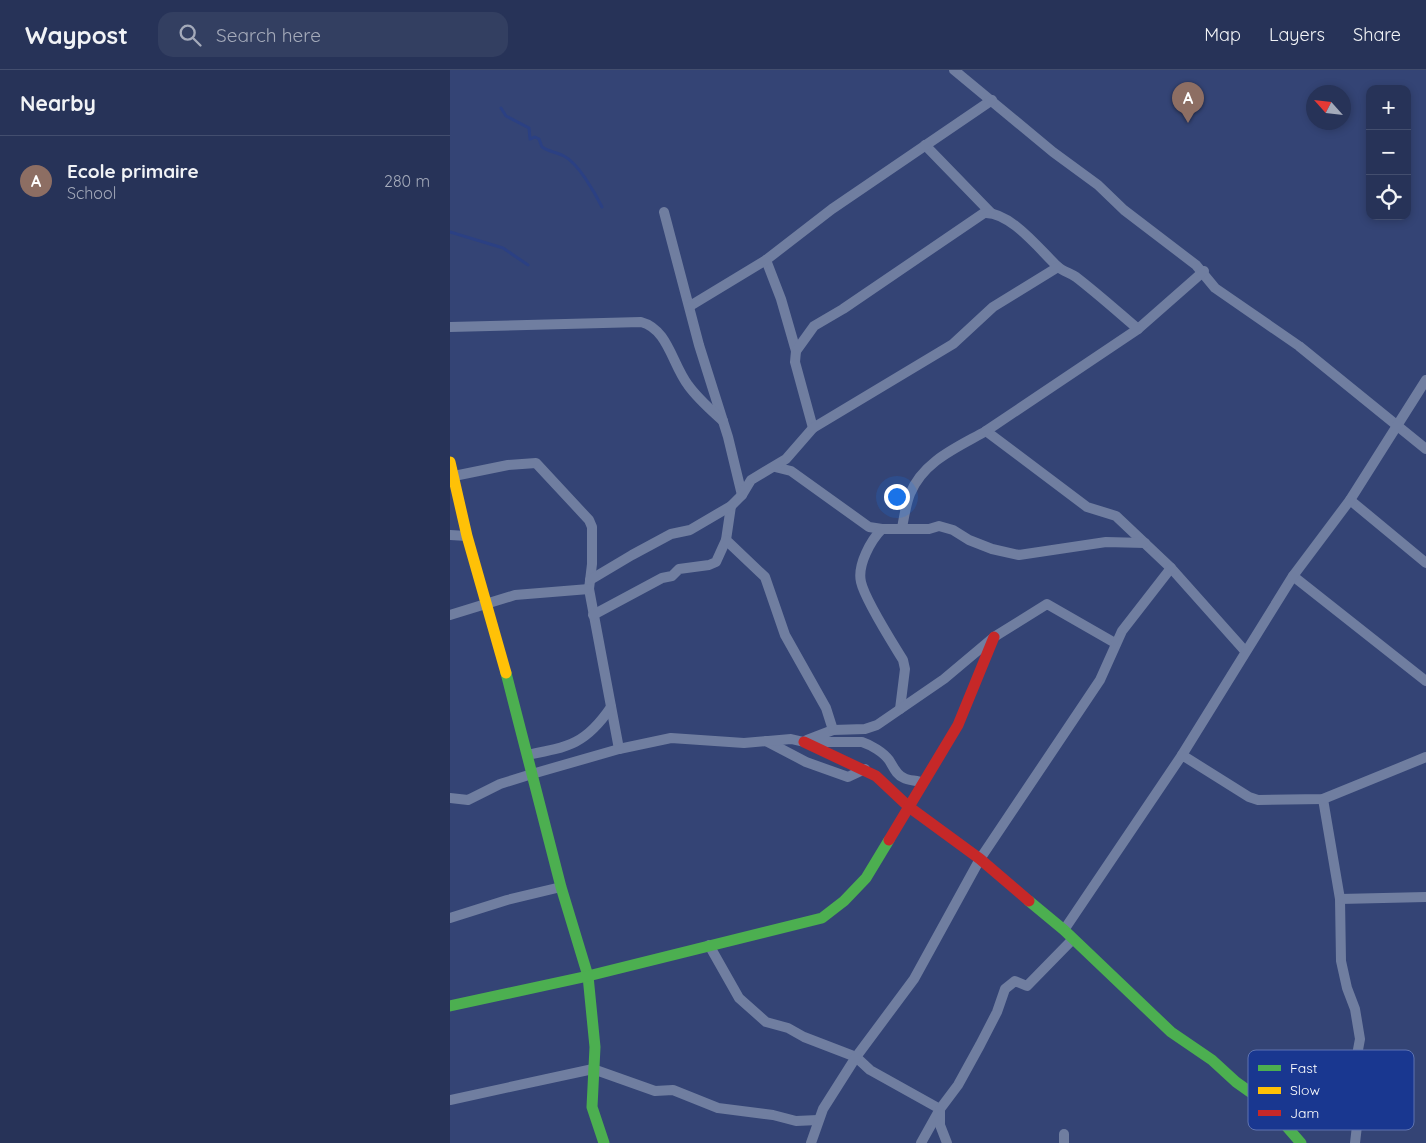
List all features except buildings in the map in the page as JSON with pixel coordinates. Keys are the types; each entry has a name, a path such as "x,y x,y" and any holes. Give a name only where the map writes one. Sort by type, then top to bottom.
{"street":[{"path":"954,70 1053,152 1098,185 1124,210 1204,271 1215,288 1299,346 1426,449"},
{"path":"690,306 766,260 832,209 992,100"},
{"path":"925,145 991,212 1020,230 1058,267 1074,276 1138,329"},
{"path":"664,212 667,231 690,306 699,345 723,421 742,495"},
{"path":"796,350 814,326 843,309 984,213 991,212"},
{"path":"766,260 781,299 796,350 795,362 813,428"},
{"path":"450,615 487,602 589,585 639,551 671,534 690,530 731,506 742,495 751,480 786,459 813,428 953,344 992,307 1058,267"},
{"path":"902,528 910,493 923,472 936,460 986,431 1138,329 1204,271"},
{"path":"450,327 641,322 651,325 659,332 687,384 723,421"},
{"path":"1064,930 1182,755 1293,576 1350,500 1426,380"},
{"path":"986,431 1087,507 1116,516 1171,568 1245,651"},
{"path":"450,462 467,536 487,602 561,887 588,976 594,1035 593,1114 604,1143"},
{"path":"454,476 508,465 537,464 589,520 592,538 589,585 619,749"},
{"path":"775,467 791,471 869,527 882,529 946,528 992,549 1018,555 1106,542 1144,543"},
{"path":"1350,500 1426,563"},
{"path":"594,615 662,578 672,576 679,569 709,565 716,562 726,540 731,506"},
{"path":"882,529 867,552 860,576 864,590 903,660 905,669 900,709"},
{"path":"450,535 467,536"},
{"path":"726,540 765,577 785,635 826,708 833,730"},
{"path":"811,1143 818,1120 856,1057 914,979 980,859 1094,684 1100,680 1115,642 1171,568"},
{"path":"1293,576 1426,681"},
{"path":"804,742 812,736 833,730 865,729 877,725 944,679 994,637 1047,604 1115,642"},
{"path":"450,1006 588,976 822,918 833,911 866,878 958,725 994,637"},
{"path":"527,755 576,744 598,727 611,707"},
{"path":"450,798 468,800 500,784 532,774 619,749 671,738 744,743 791,739 804,742 865,769 876,776 909,807 980,859 1064,930 1072,940 1171,1032 1212,1060 1248,1091"},
{"path":"766,741 806,762 848,777 865,769"},
{"path":"804,742 862,742 869,744 888,759 895,771 904,779 915,779 923,783"},
{"path":"568,746 573,762"},
{"path":"1182,755 1249,797 1258,800 1323,799 1426,757"},
{"path":"1323,799 1340,899 1342,961 1347,988 1355,1009 1360,1039 1358,1050"},
{"path":"450,918 507,900 561,887"},
{"path":"1340,899 1426,897"},
{"path":"921,1143 928,1126 958,1085 980,1045 997,1012 1005,989 1015,981 1027,986 1072,940"},
{"path":"709,945 739,998 766,1022 788,1028 804,1037 856,1057 870,1070 940,1109"},
{"path":"450,1100 593,1069 654,1091 673,1090 718,1108 773,1115 796,1121 818,1120"},
{"path":"940,1109 940,1125 947,1143"},
{"path":"1290,1130 1301,1143"},
{"path":"1355,1143 1357,1130"}],"waterway":[{"path":"501,108 506,116 529,128 530,139 535,137 539,139 542,147 564,156 575,165 591,187 602,207"},
{"path":"450,232 503,248 528,265"}],"traffic: fast":[{"path":"506,673 561,887 588,976 595,1047 592,1107 604,1143"},
{"path":"450,1006 588,976 822,918 844,901 866,878 889,840"},
{"path":"1029,901 1064,930 1171,1032 1212,1060 1248,1091"},
{"path":"1290,1130 1301,1143"}],"traffic: slow":[{"path":"450,462 467,536 506,673"}],"traffic: jam":[{"path":"889,840 958,725 994,637"},
{"path":"804,742 876,776 909,807 980,859 1029,901"}],"place":[{"name":"Ecole primaire","path":"1188,123"}]}
